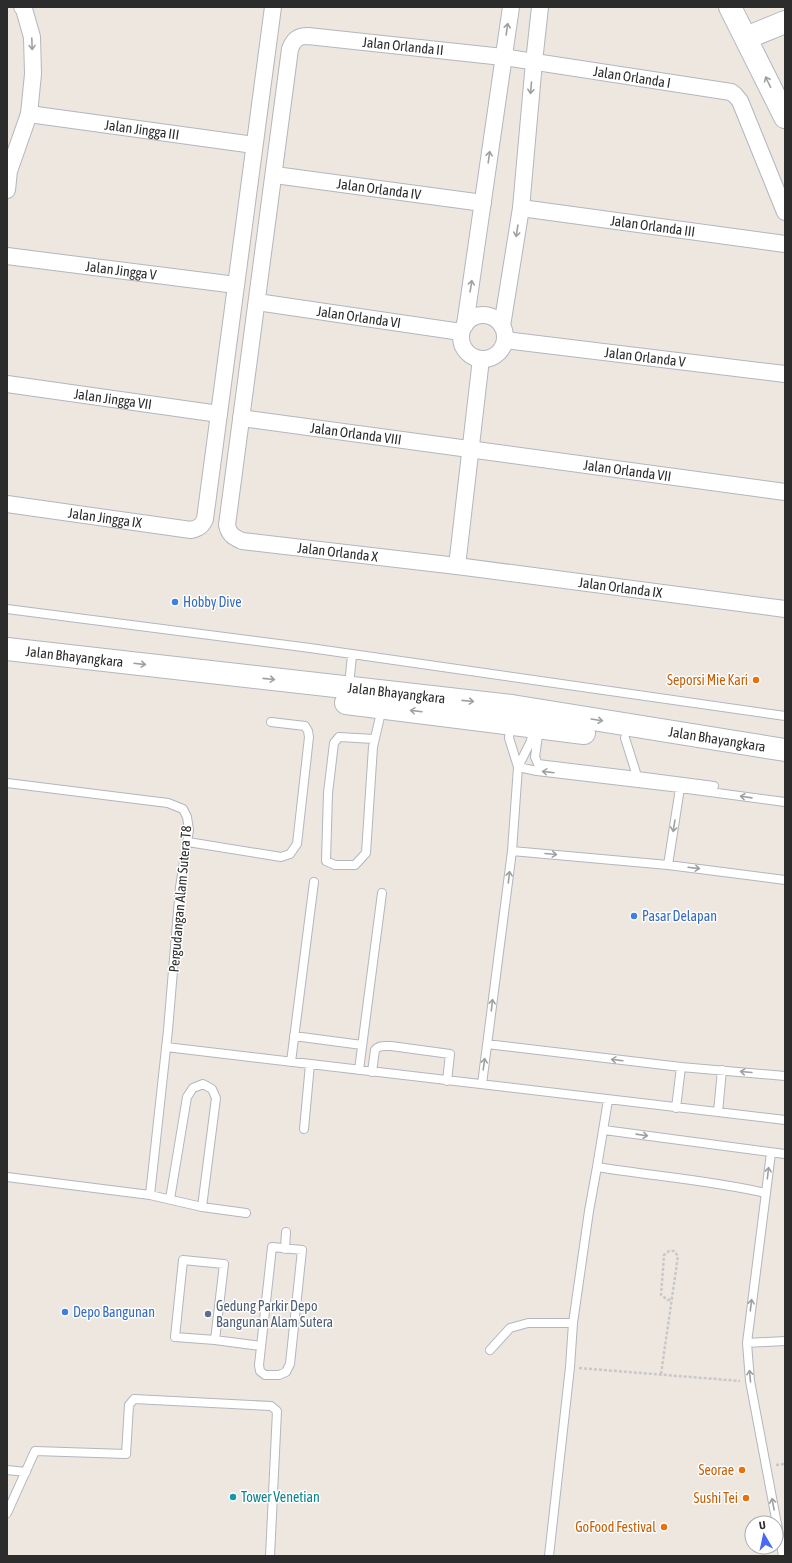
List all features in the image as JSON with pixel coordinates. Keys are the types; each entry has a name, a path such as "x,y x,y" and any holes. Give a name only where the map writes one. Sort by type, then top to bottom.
{"main road":[{"path":"730,7 785,117"},
{"path":"746,38 785,22"},
{"name":"Jalan Bhayangkara","path":"7,649 349,688 537,718 785,753"},
{"name":"Jalan Bhayangkara","path":"7,663 382,707 511,714"},
{"name":"Jalan Bhayangkara","path":"537,718 625,738 785,753"}],"street":[{"path":"7,190 10,171 29,114 33,74 32,37 24,9 22,7"},
{"path":"219,414 272,7"},
{"path":"511,7 483,203 461,339 463,347 467,353 480,359 494,356 503,346 503,333 521,208 540,7"},
{"name":"Jalan Orlanda II","path":"275,175 290,49 293,42 297,38 303,36 503,57 534,62"},
{"name":"Jalan Orlanda I","path":"534,62 731,92 740,101 785,212"},
{"name":"Jalan Jingga III","path":"29,114 254,144"},
{"path":"241,418 275,175"},
{"name":"Jalan Orlanda IV","path":"275,175 483,203"},
{"name":"Jalan Orlanda III","path":"521,208 785,244"},
{"name":"Jalan Jingga V","path":"7,256 236,285"},
{"name":"Jalan Orlanda VI","path":"257,302 463,328"},
{"path":"463,328 470,319 485,315 497,321 503,333"},
{"name":"Jalan Orlanda V","path":"503,333 785,374"},
{"path":"456,566 480,359"},
{"name":"Jalan Jingga VII","path":"7,384 219,414"},
{"name":"Jalan Jingga IX","path":"7,504 191,530 198,528 203,525 205,518 219,414"},
{"name":"Jalan Orlanda VIII","path":"241,418 470,450"},
{"name":"Jalan Orlanda X","path":"241,418 227,525 228,531 232,536 242,541 456,566"},
{"name":"Jalan Orlanda VII","path":"470,450 785,492"},
{"name":"Jalan Orlanda IX","path":"456,566 785,609"}],"lane":[{"path":"7,609 310,648 785,716"},
{"path":"349,688 352,655"},
{"path":"374,739 340,737 334,743 328,793 326,861 335,865 355,865 366,853 373,747 382,707"},
{"path":"482,1084 512,851 518,767 509,738 511,714"},
{"path":"518,767 531,741 537,718"},
{"path":"537,718 535,757 538,764 714,786"},
{"path":"188,842 281,857 290,854 297,844 309,737 308,731 304,726 271,722"},
{"path":"625,738 636,776"},
{"path":"518,767 537,771 785,802"},
{"name":"Pergudangan Alam Sutera T8","path":"7,783 168,803 183,810 187,817 189,830 188,842 180,887 166,1047 150,1195"},
{"path":"668,865 680,788"},
{"path":"512,851 668,865 785,880"},
{"path":"290,1062 314,882"},
{"path":"359,1070 382,893"},
{"path":"294,1036 362,1045"},
{"path":"487,1044 681,1068 785,1076"},
{"path":"372,1072 375,1050 377,1047 391,1046 450,1054 447,1080"},
{"path":"166,1047 785,1120"},
{"path":"304,1129 310,1064"},
{"path":"676,1108 681,1068"},
{"path":"718,1112 722,1070"},
{"path":"170,1199 187,1097 193,1088 203,1084 212,1089 216,1098 202,1207"},
{"path":"549,1556 570,1367 573,1323 589,1211 608,1100"},
{"path":"604,1130 785,1154"},
{"path":"771,1153 747,1344 750,1381 783,1556"},
{"path":"597,1167 732,1185 766,1193"},
{"path":"7,1177 150,1195 202,1207 246,1213"},
{"path":"285,1248 286,1232"},
{"path":"272,1247 285,1248 302,1250 290,1364 286,1372 279,1375 265,1375 260,1371 259,1365 272,1247"},
{"path":"215,1340 224,1264 183,1260 175,1337 261,1346"},
{"path":"490,1350 510,1328 528,1323 573,1323"},
{"path":"747,1344 785,1341"},
{"path":"7,1513 35,1451 126,1454 129,1405 134,1399 271,1406 277,1411 270,1556"},
{"path":"7,1470 26,1472"}],"path":[{"path":"661,1374 672,1299 678,1256 674,1251 669,1251 664,1254 661,1295 668,1300 672,1299"},
{"path":"570,1367 750,1381"}],"place":[{"name":"Hobby Dive","path":"175,602"},
{"name":"Seporsi Mie Kari","path":"756,680"},
{"name":"Pasar Delapan","path":"634,916"},
{"name":"Depo Bangunan","path":"65,1312"},
{"name":"Gedung Parkir Depo Bangunan Alam Sutera","path":"208,1314"},
{"name":"Seorae","path":"742,1470"},
{"name":"Tower Venetian","path":"233,1497"},
{"name":"Sushi Tei","path":"746,1498"},
{"name":"GoFood Festival","path":"664,1527"}]}
